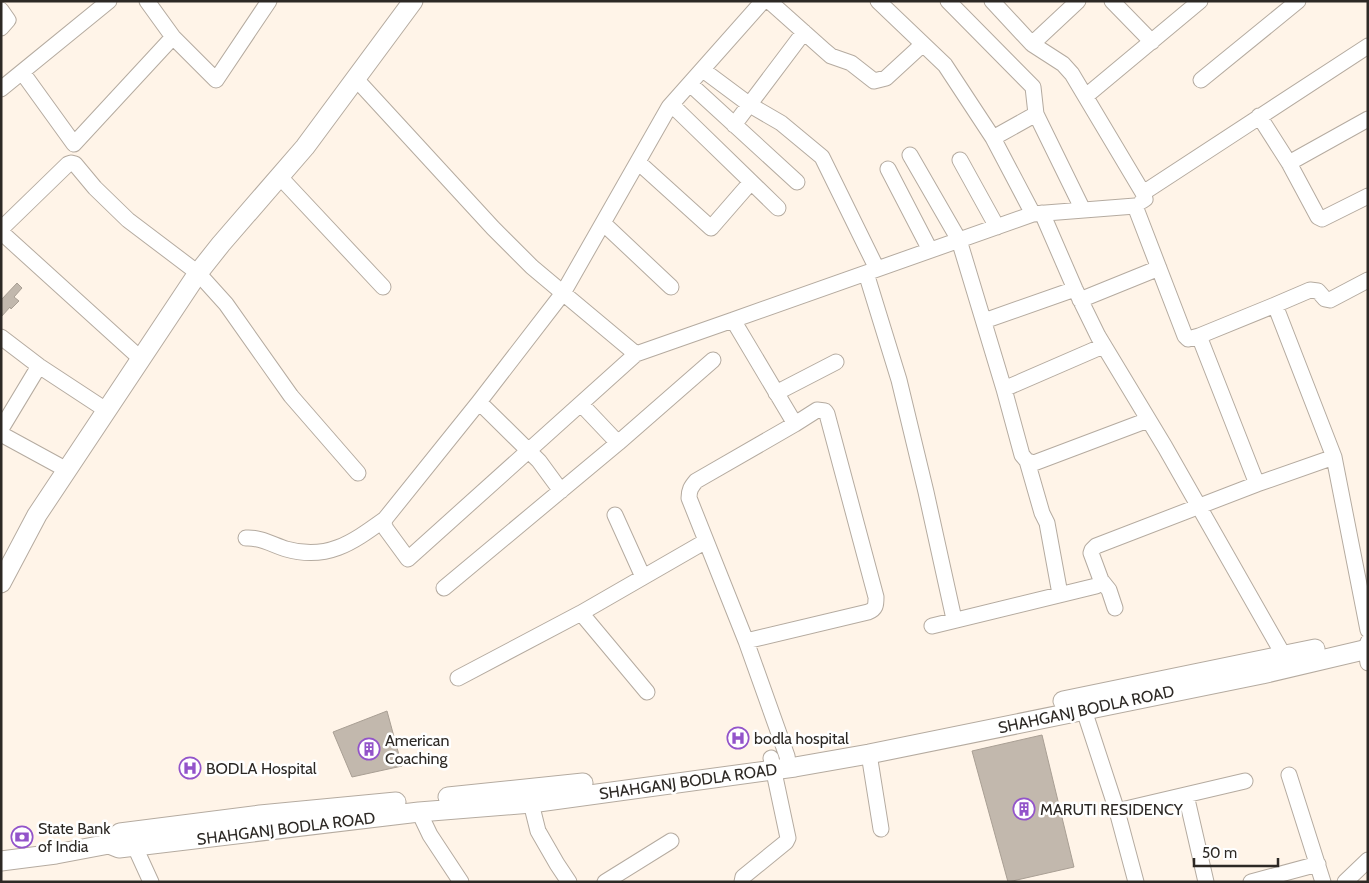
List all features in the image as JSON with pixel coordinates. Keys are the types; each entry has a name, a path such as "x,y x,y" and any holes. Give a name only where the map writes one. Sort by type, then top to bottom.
{"main road":[{"path":"1,583 36,516 198,273 305,147 414,1"},
{"path":"109,844 120,833 260,816 780,763 895,743 1081,704 1284,656 1367,648"},
{"name":"SHAHGANJ BODLA ROAD","path":"1081,704 1289,668 1367,648"},
{"name":"SHAHGANJ BODLA ROAD","path":"1,860 56,854 109,844 119,848 135,847 419,812 531,802 780,763 869,754 895,743"}],"street":[{"path":"1,89 108,1"},
{"path":"147,1 173,37 216,80 265,3"},
{"path":"246,538 255,538 298,552 320,553 348,544 385,520 563,293 669,107 763,1"},
{"path":"769,1 824,50 832,56 851,63 874,81 886,78 923,44"},
{"path":"878,1 945,65 993,138 1038,214 1103,346 1199,506 1284,656"},
{"path":"948,1 1033,87 1036,114 1083,210"},
{"path":"385,520 386,529 408,559 636,354 930,250 1038,214 1135,206 1145,199 1143,192 1068,69 1032,44 992,1"},
{"path":"1032,44 1078,1"},
{"path":"1112,1 1152,42"},
{"path":"1086,96 1200,1"},
{"path":"1202,80 1298,1"},
{"path":"1,10 8,20 1,28"},
{"path":"734,124 804,32"},
{"path":"22,72 74,144 173,37"},
{"path":"1143,192 1368,46"},
{"path":"703,70 750,105 781,123 822,157 872,271 954,619"},
{"path":"356,78 493,228 532,267 636,354"},
{"path":"690,84 797,182"},
{"path":"669,107 673,106 778,208"},
{"path":"993,138 1036,114"},
{"path":"1259,116 1289,163 1318,217 1322,219 1335,214 1368,196"},
{"path":"1289,163 1368,119"},
{"path":"910,155 959,240 1022,455 1027,461 1048,529 1060,594"},
{"path":"960,160 998,227"},
{"path":"141,359 1,230 72,162 128,220 198,273 226,304 291,396 358,473"},
{"path":"638,162 711,228 751,182"},
{"path":"888,169 930,250"},
{"path":"279,176 383,287"},
{"path":"1135,206 1185,336 1190,339 1310,290 1318,290 1325,299 1330,300 1368,280"},
{"path":"602,223 671,287"},
{"path":"984,322 1077,295 1159,268"},
{"path":"1275,304 1334,457 1368,630"},
{"path":"733,320 794,424"},
{"path":"1199,336 1257,484"},
{"path":"1,337 39,366 106,410"},
{"path":"1004,389 1103,346"},
{"path":"444,588 618,443 713,360"},
{"path":"776,393 836,362"},
{"path":"1,429 39,366"},
{"path":"479,402 529,451 548,472 561,491"},
{"path":"581,404 618,443"},
{"path":"742,882 743,877 787,840 780,763 746,641 689,498 689,492 696,481 817,410 825,411 876,598 876,606 868,612 746,641"},
{"path":"1027,461 1034,463 1148,420"},
{"path":"1,434 66,470"},
{"path":"1115,608 1109,590 1101,580 1091,553 1093,548 1257,484 1334,457"},
{"path":"615,515 643,577"},
{"path":"458,678 581,612 706,541"},
{"path":"932,626 954,619 1096,586 1101,580"},
{"path":"581,612 646,692"},
{"path":"1081,704 1117,811 1136,882"},
{"path":"869,754 881,829"},
{"path":"1289,775 1323,882"},
{"path":"1117,811 1245,781"},
{"path":"1186,795 1206,882"},
{"path":"531,802 538,831 556,864 569,882"},
{"path":"419,812 430,835 461,882"},
{"path":"605,882 671,841"},
{"path":"135,847 151,882"},
{"path":"1345,882 1368,860"},
{"path":"1251,882 1318,864"}],"building":[{"path":"17,283 22,288 14,297 19,301 2,316 1,300"},
{"name":"American Coaching","path":"387,711 402,766 352,777 333,732"},
{"name":"MARUTI RESIDENCY","path":"1042,735 1074,867 1008,882 972,751"}],"place":[{"name":"bodla hospital","path":"738,738"},
{"name":"American Coaching","path":"369,749"},
{"name":"BODLA Hospital","path":"190,768"},
{"name":"MARUTI RESIDENCY","path":"1024,809"},
{"name":"State Bank of India","path":"22,837"}]}
